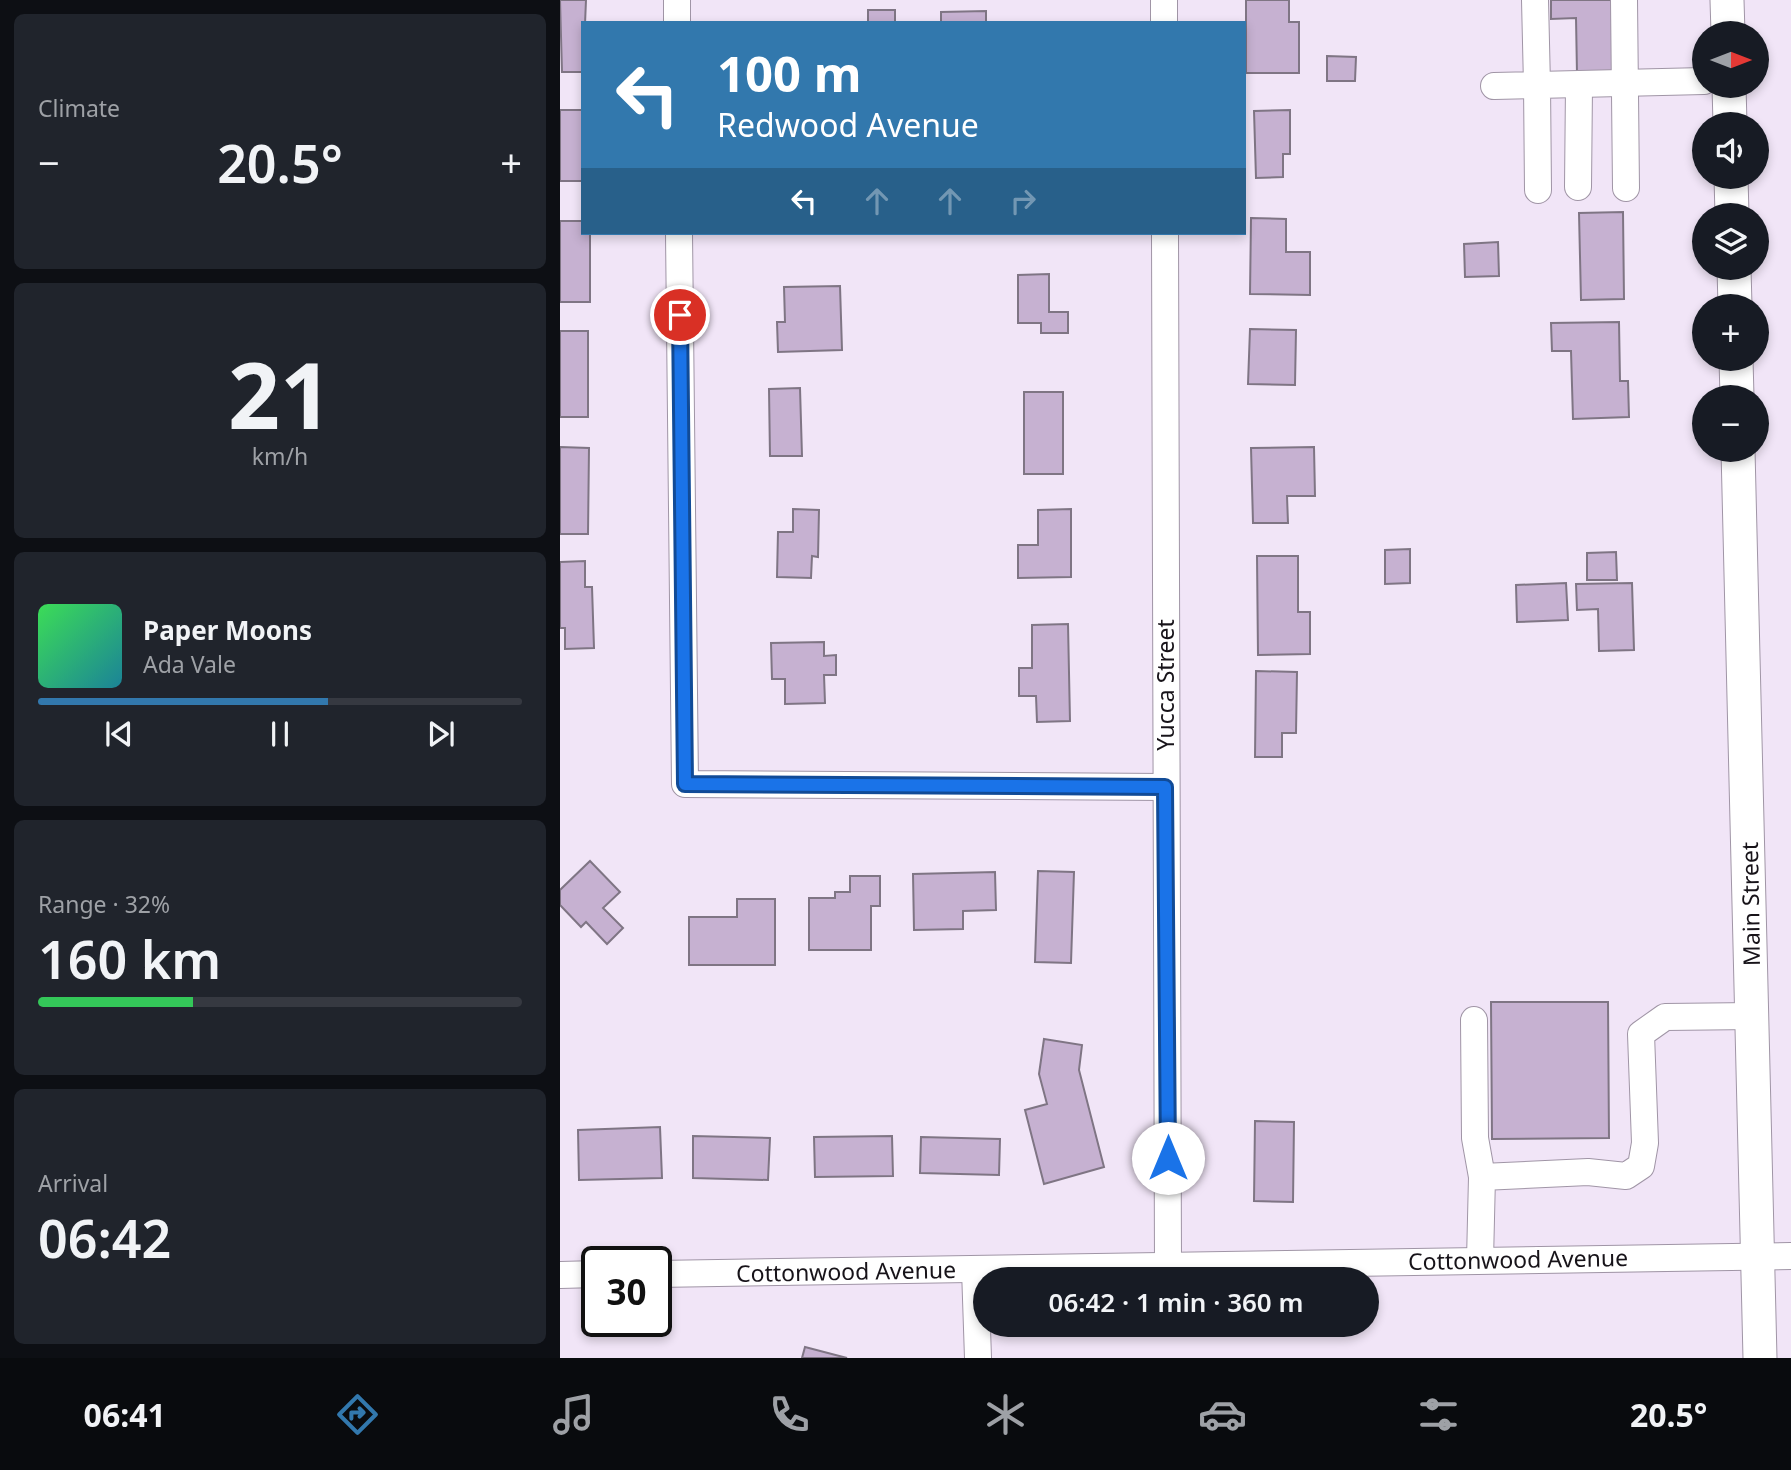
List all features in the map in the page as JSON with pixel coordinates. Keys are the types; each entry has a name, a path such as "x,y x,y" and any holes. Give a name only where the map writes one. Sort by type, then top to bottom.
{"main road":[{"path":"1727,0 1728,21"},
{"name":"Main Street","path":"1738,462 1753,1016 1775,1256 1760,1358"}],"street":[{"path":"677,0 677,21"},
{"path":"1164,0 1164,21"},
{"path":"1535,0 1538,190"},
{"path":"1624,0 1626,188"},
{"path":"1494,86 1692,81"},
{"path":"1578,187 1579,86"},
{"path":"679,235 685,784 1165,787"},
{"name":"Yucca Street","path":"1165,235 1168,1264"},
{"path":"1482,1177 1588,1172 1626,1175 1641,1166 1645,1143 1641,1034 1665,1017 1753,1016"},
{"path":"1474,1020 1475,1138 1482,1177 1480,1260"},
{"name":"Cottonwood Avenue","path":"1052,1267 1775,1256"},
{"name":"Cottonwood Avenue","path":"672,1273 973,1269"},
{"path":"560,1275 581,1274"},
{"path":"977,1337 978,1358"}],"building":[{"path":"560,0 586,0 585,21 581,21 581,72 562,72"},
{"path":"1246,0 1289,0 1289,22 1299,22 1299,73 1246,73"},
{"path":"1551,0 1615,0 1617,73 1577,74 1576,18 1551,19"},
{"path":"868,10 895,10 895,21 868,21"},
{"path":"986,11 986,21 941,21 941,12"},
{"path":"1327,56 1356,57 1355,81 1327,81"},
{"path":"560,110 581,110 581,181 560,181"},
{"path":"1290,110 1290,154 1283,154 1283,177 1256,178 1254,111"},
{"path":"1623,212 1624,299 1581,300 1579,213"},
{"path":"1251,218 1286,219 1286,252 1310,252 1310,295 1250,294"},
{"path":"560,221 581,221 581,235 590,235 590,302 560,302"},
{"path":"1498,242 1499,276 1465,277 1464,244"},
{"path":"1049,274 1049,312 1068,312 1068,333 1041,333 1041,323 1018,323 1018,275"},
{"path":"840,286 842,350 778,352 777,322 785,322 784,287"},
{"path":"1619,322 1620,381 1628,381 1629,417 1573,419 1571,351 1552,351 1551,323"},
{"path":"1250,329 1296,330 1295,385 1248,384"},
{"path":"560,331 588,331 588,417 560,417"},
{"path":"800,388 802,456 770,456 769,389"},
{"path":"1024,392 1063,392 1063,474 1024,474"},
{"path":"560,447 589,448 588,534 560,534"},
{"path":"1314,447 1315,496 1287,496 1288,523 1253,523 1251,448"},
{"path":"793,509 819,510 818,557 812,556 811,578 777,577 778,532 793,532"},
{"path":"1071,509 1071,577 1018,578 1018,545 1038,545 1038,510"},
{"path":"1410,549 1410,583 1385,584 1385,550"},
{"path":"1616,552 1617,580 1587,580 1587,553"},
{"path":"1257,556 1298,556 1298,612 1310,612 1310,654 1258,655"},
{"path":"585,561 585,587 592,587 594,648 565,649 565,628 560,628 560,562"},
{"path":"1566,583 1568,620 1517,622 1516,585"},
{"path":"1632,583 1634,650 1599,651 1598,609 1577,610 1576,584"},
{"path":"1068,624 1070,721 1037,722 1036,696 1019,696 1019,668 1032,668 1032,625"},
{"path":"824,642 824,656 836,655 836,675 824,675 825,703 785,704 785,679 772,679 771,643"},
{"path":"1256,671 1297,672 1296,733 1282,733 1282,757 1255,757"},
{"path":"590,861 620,892 603,908 623,928 607,944 586,922 581,927 560,905 560,890"},
{"path":"1038,871 1074,872 1071,963 1035,962"},
{"path":"995,872 996,910 963,911 963,929 914,930 913,874"},
{"path":"850,876 880,876 880,906 871,906 871,950 809,950 809,898 835,898 835,892 850,892"},
{"path":"737,899 775,899 775,965 689,965 689,917 737,917"},
{"path":"1491,1002 1608,1002 1609,1138 1492,1139"},
{"path":"1044,1039 1082,1045 1079,1070 1104,1167 1044,1184 1025,1110 1047,1104 1039,1074"},
{"path":"1255,1121 1294,1122 1293,1202 1254,1201"},
{"path":"660,1127 662,1178 579,1180 578,1130"},
{"path":"693,1136 770,1138 768,1180 693,1178"},
{"path":"892,1136 893,1176 815,1177 814,1137"},
{"path":"921,1137 1000,1139 999,1175 920,1173"},
{"path":"805,1347 847,1358 802,1358"}],"route":[{"path":"680,315 685,784 1165,787 1168,1158"}]}
